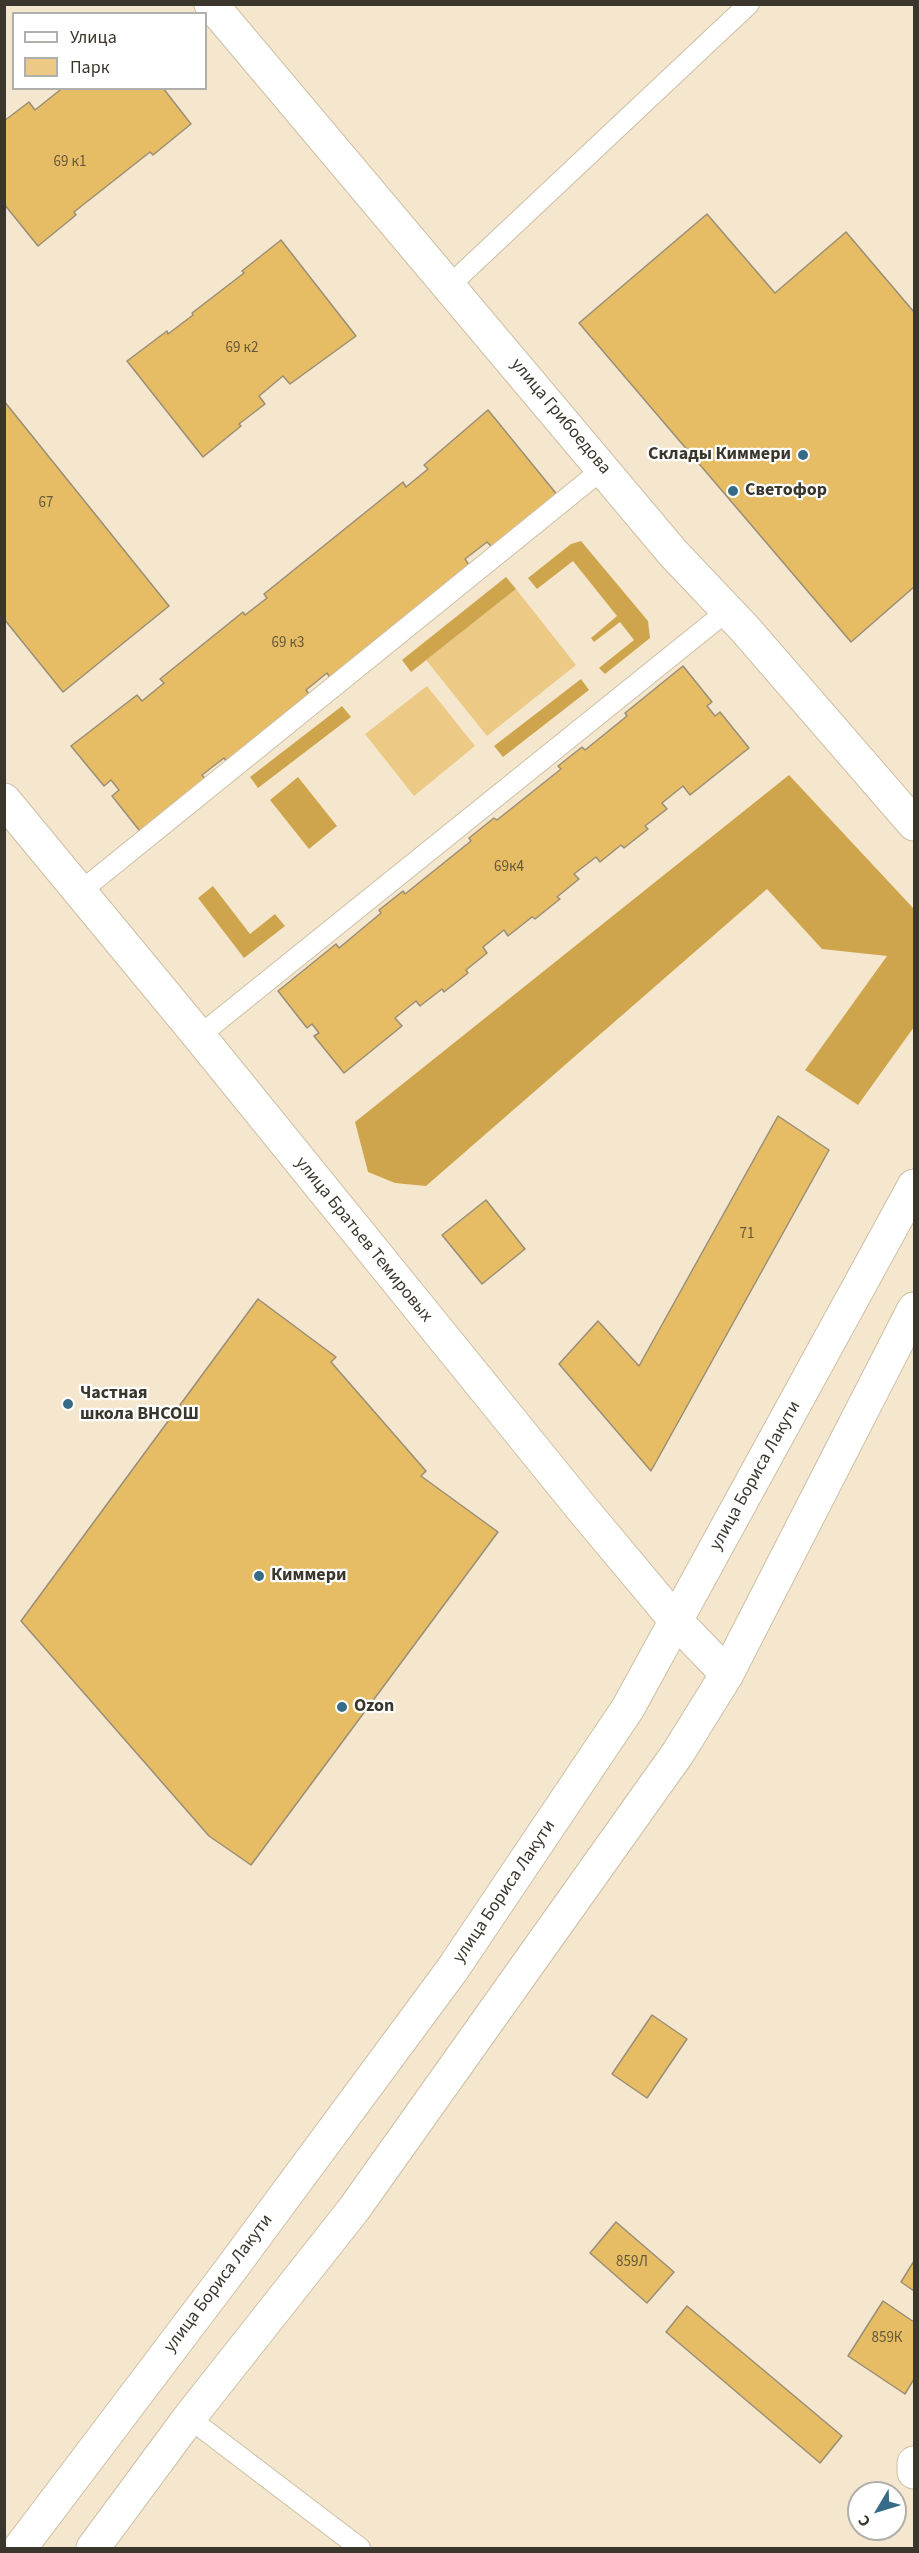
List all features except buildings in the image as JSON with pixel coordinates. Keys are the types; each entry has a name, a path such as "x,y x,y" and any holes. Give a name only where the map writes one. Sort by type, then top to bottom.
{"main road":[{"name":"улица Грибоедова","path":"212,4 604,468 673,553 915,824"},
{"name":"улица Братьев Темировых","path":"4,800 81,891 554,1474 676,1621 727,1674"},
{"name":"улица Бориса Лакути","path":"20,2548 452,1970 628,1708 915,1186"},
{"path":"93,2548 189,2418 354,2209 678,1753 727,1674 915,1309"},
{"path":"915,2463 915,2472"}],"lane":[{"path":"449,286 749,4"},
{"path":"81,891 604,468"},
{"path":"199,1036 727,611"},
{"path":"189,2418 360,2548"}],"green space":[{"path":"516,589 576,665 487,736 426,660"},
{"path":"427,686 475,746 414,796 365,734"}],"shaded area":[{"path":"581,541 648,621 650,638 605,674 599,668 634,640 620,622 594,642 591,638 617,616 573,561 537,589 528,578 571,544"},
{"path":"506,577 516,589 411,672 402,660"},
{"path":"581,679 589,690 503,757 494,746"},
{"path":"342,706 351,717 258,788 250,777"},
{"path":"789,775 914,909 914,1027 858,1105 805,1070 887,956 822,949 767,889 426,1186 395,1183 368,1172 355,1122"},
{"path":"298,777 337,826 309,849 270,800"},
{"path":"213,886 250,934 275,914 285,926 244,958 198,898"}],"place":[{"name":"Склады Киммери","path":"803,455"},
{"name":"Светофор","path":"733,491"},
{"name":"Частная школа ВНСОШ","path":"68,1404"},
{"name":"Киммери","path":"259,1576"},
{"name":"Ozon","path":"342,1707"}]}
